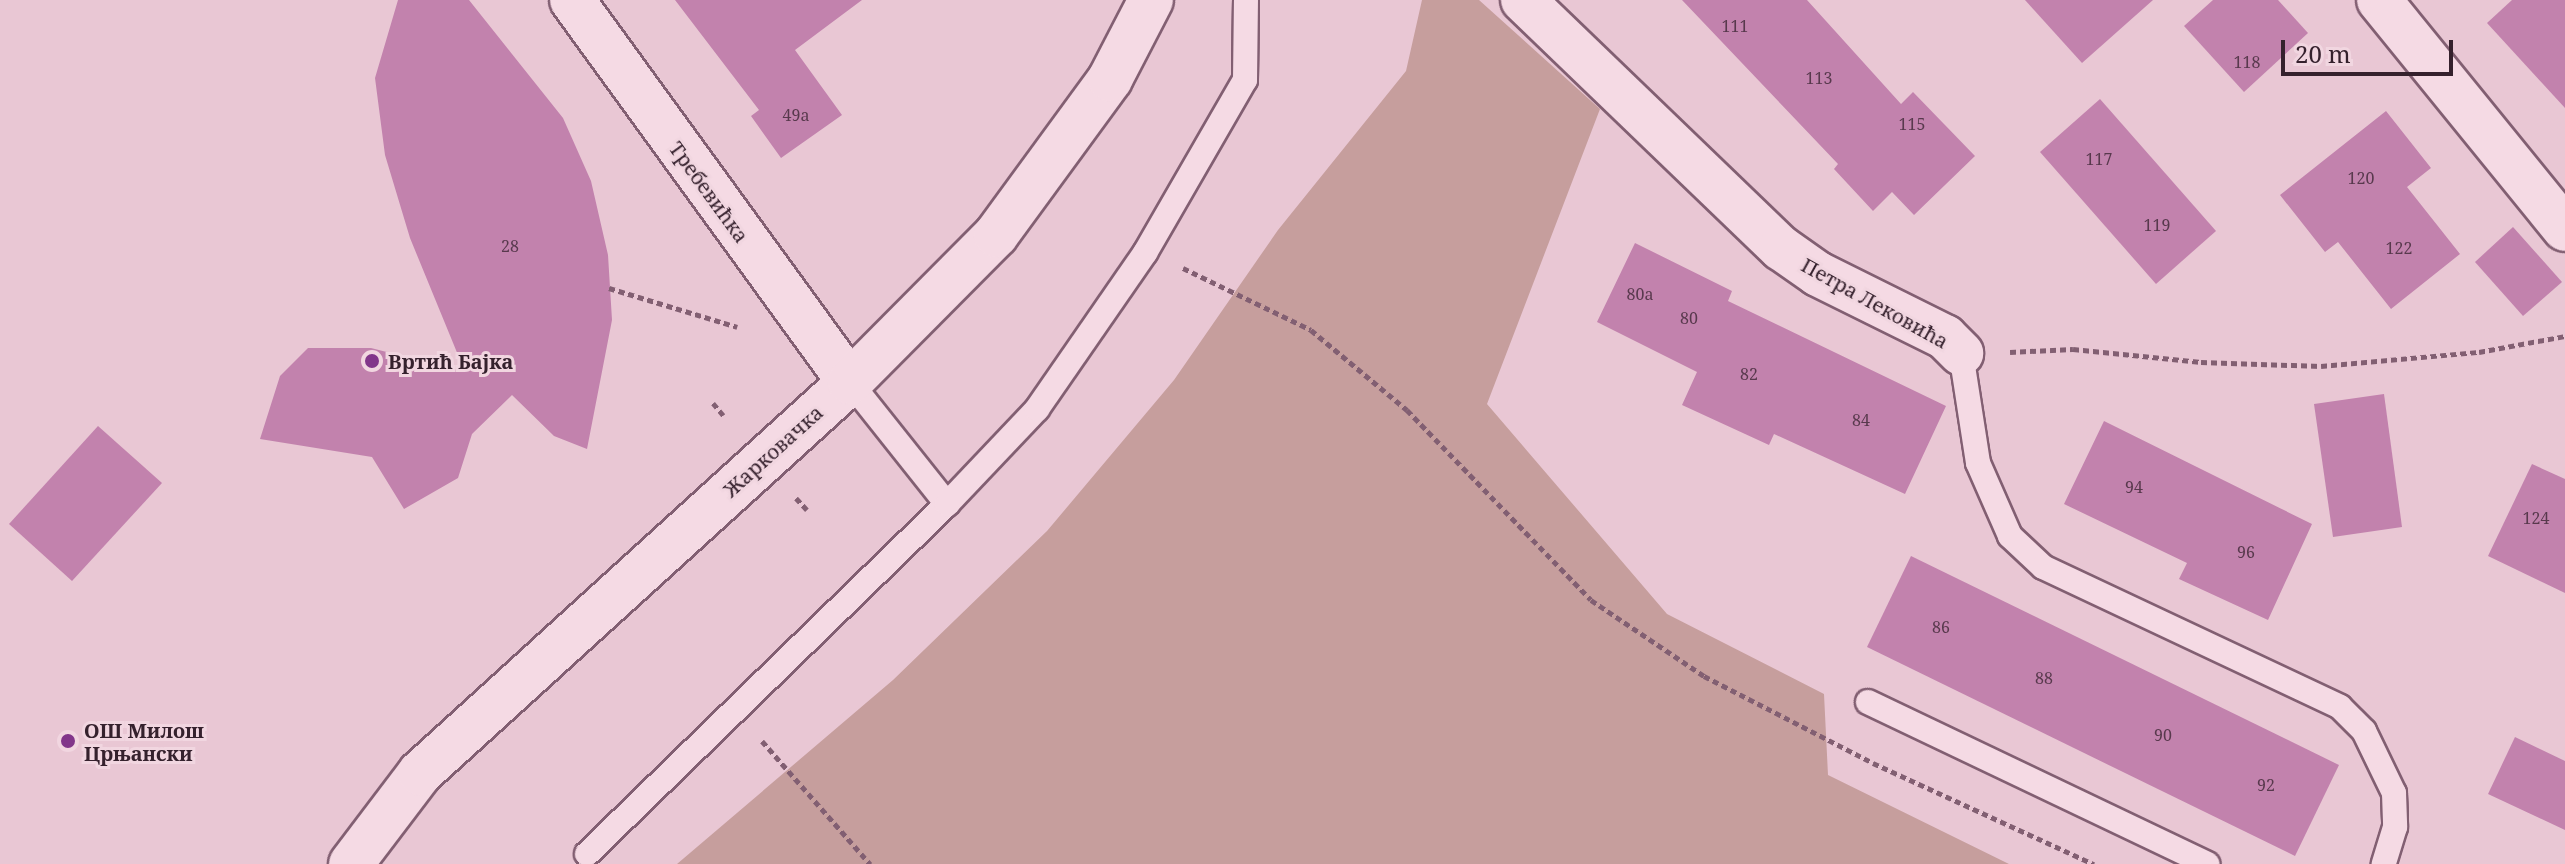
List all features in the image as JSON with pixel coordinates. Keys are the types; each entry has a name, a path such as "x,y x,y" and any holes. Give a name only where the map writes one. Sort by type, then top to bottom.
{"street":[{"name":"Требевићка","path":"572,0 850,382"},
{"name":"Жарковачка","path":"351,864 420,773 850,382 996,235 1055,161 1110,79 1151,0"},
{"name":"Петра Лековића","path":"1523,0 1781,248 1818,274 1945,337 1961,353"},
{"path":"2379,0 2565,229"}],"lane":[{"path":"587,854 947,504 1037,409 1145,253 1245,80 1246,0"},
{"path":"1961,353 1978,463 2010,536 2043,567 2340,707 2364,731 2394,793 2395,827 2384,864"},
{"path":"850,382 947,504"},
{"path":"1868,702 2207,864"}],"path":[{"path":"1145,253 1233,289 1311,330 1407,410 1591,600 1704,676 1873,763 2094,864"},
{"path":"609,288 737,327"},
{"name":"Петра Лековића","path":"1961,353 2073,349 2201,362 2321,366 2479,352 2565,336"},
{"path":"713,403 723,415"},
{"path":"735,710 870,864"}],"shaded area":[{"path":"1422,0 1479,0 1600,109 1487,404 1667,614 1824,694 1828,775 2009,864 677,864 893,680 1047,531 1174,380 1278,230 1406,71"}],"building":[{"path":"398,0 469,0 563,118 591,181 608,255 612,320 587,449 554,436 512,395 472,434 458,478 404,509 372,457 260,439 280,376 308,348 371,348 465,372 410,238 385,155 375,78"},
{"path":"675,0 862,0 795,50 842,115 781,158 751,116 759,110"},
{"path":"1682,0 1807,0 1901,104 1913,92 1975,156 1914,215 1892,192 1873,211 1834,169 1838,164"},
{"path":"2025,0 2153,0 2082,63"},
{"path":"2213,0 2278,0 2308,33 2244,92 2184,26"},
{"path":"2512,0 2565,0 2565,108 2487,23"},
{"path":"2100,99 2216,231 2156,284 2040,152"},
{"path":"2386,111 2431,168 2407,187 2460,254 2391,309 2338,242 2325,252 2280,195"},
{"path":"2513,227 2562,282 2523,316 2475,262"},
{"path":"1635,243 1732,291 1728,301 1946,406 1905,494 1774,434 1769,445 1682,405 1697,372 1597,322"},
{"path":"2384,394 2402,527 2333,537 2314,404"},
{"path":"2104,421 2312,524 2268,620 2179,579 2187,563 2064,504"},
{"path":"98,426 162,483 72,581 9,524"},
{"path":"2532,464 2565,479 2565,593 2488,556"},
{"path":"1911,556 2339,765 2295,856 1867,647"},
{"path":"2515,737 2565,761 2565,830 2488,794"}],"place":[{"name":"Вртић Бајка","path":"372,361"},
{"name":"ОШ Милош Црњански","path":"68,741"}]}
